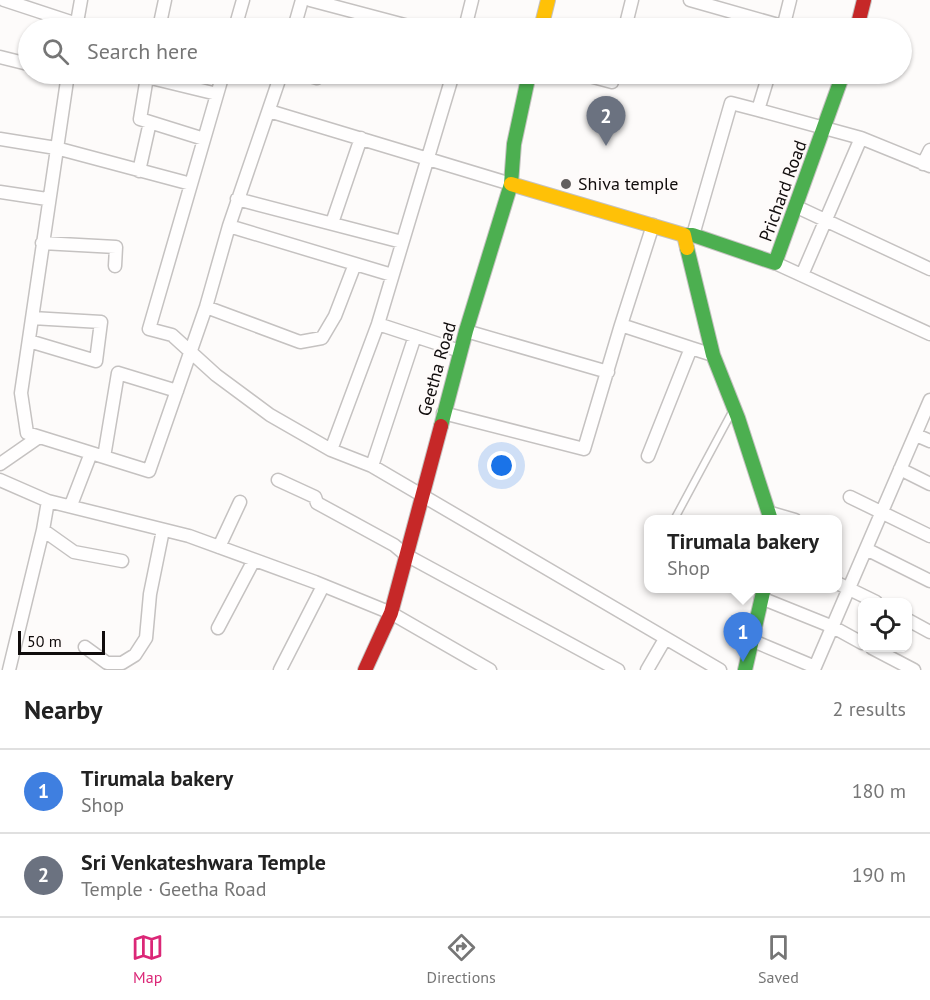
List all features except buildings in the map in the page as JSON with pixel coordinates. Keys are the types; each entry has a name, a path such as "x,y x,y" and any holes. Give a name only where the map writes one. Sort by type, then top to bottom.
{"street":[{"path":"4,0 54,18"},
{"path":"78,18 81,0"},
{"path":"161,18 165,0"},
{"path":"238,18 243,0"},
{"path":"297,18 302,0"},
{"path":"310,0 378,18"},
{"path":"468,18 472,0"},
{"path":"544,18 548,0"},
{"path":"628,18 632,0"},
{"path":"690,0 751,18"},
{"path":"787,18 790,0"},
{"path":"860,18 864,0"},
{"path":"0,57 18,62"},
{"path":"65,84 21,393 27,433 149,471 206,307 237,199 278,84"},
{"path":"146,84 140,119 204,140"},
{"path":"180,84 217,94"},
{"path":"220,84 149,329 172,335 190,354 270,415 331,450 372,466 720,670"},
{"path":"331,450 378,324 450,84"},
{"name":"Geetha Road","path":"365,670 391,613 460,351 511,184 514,144 527,84"},
{"path":"758,110 766,84"},
{"name":"Prichard Road","path":"511,184 688,235 775,263 840,84"},
{"path":"771,515 713,355 688,235 731,103 861,138 926,165 930,150"},
{"path":"269,111 511,184"},
{"path":"139,171 150,122"},
{"path":"332,224 361,138"},
{"path":"802,275 861,138"},
{"path":"0,139 56,148 191,184"},
{"path":"0,192 47,200"},
{"path":"237,199 402,242"},
{"path":"797,207 930,269"},
{"path":"443,412 584,449 653,225"},
{"path":"229,226 393,275"},
{"path":"42,243 116,247 115,266"},
{"path":"775,263 930,334"},
{"path":"206,307 300,342 322,338 335,316 355,264"},
{"path":"28,341 96,361 101,322 32,318"},
{"path":"378,324 460,351"},
{"path":"621,325 713,355"},
{"path":"466,331 608,372"},
{"path":"372,466 415,336"},
{"path":"648,456 691,348"},
{"path":"104,457 118,374 177,391"},
{"path":"751,640 818,668 849,588 930,400"},
{"path":"916,435 930,441"},
{"path":"0,464 39,437"},
{"path":"71,505 91,453"},
{"path":"900,469 930,484"},
{"path":"0,480 48,501 71,505 219,547 322,586 391,613 490,670"},
{"path":"278,480 315,497 317,503 394,545 406,555 618,670"},
{"path":"850,498 930,536"},
{"path":"9,670 48,501"},
{"path":"219,547 240,502"},
{"path":"43,530 74,552 122,561"},
{"path":"85,647 106,663 122,663 135,655 146,638 150,594 163,530"},
{"path":"866,549 930,581"},
{"path":"218,628 254,560"},
{"path":"842,585 867,598"},
{"path":"280,670 322,586"},
{"path":"746,670 763,593 858,641"},
{"path":"912,622 930,632"},
{"path":"646,670 665,639"},
{"path":"880,652 914,670"}],"lane":[{"path":"676,515 734,408"}],"traffic: fast":[{"path":"441,426 466,331 511,184 514,144 527,84"},
{"path":"684,235 693,235 775,263 839,84"},
{"path":"687,248 713,355 738,418 769,515"},
{"path":"745,670 763,593"}],"traffic: slow":[{"path":"544,18 548,0"},
{"path":"511,184 684,235 687,248"}],"traffic: jam":[{"path":"860,18 864,0"},
{"path":"365,670 391,613 441,426"}],"place":[{"name":"Sri Venkateshwara Temple","path":"606,146"},
{"name":"Shiva temple","path":"566,184"},
{"name":"Tirumala bakery","path":"743,662"}]}
